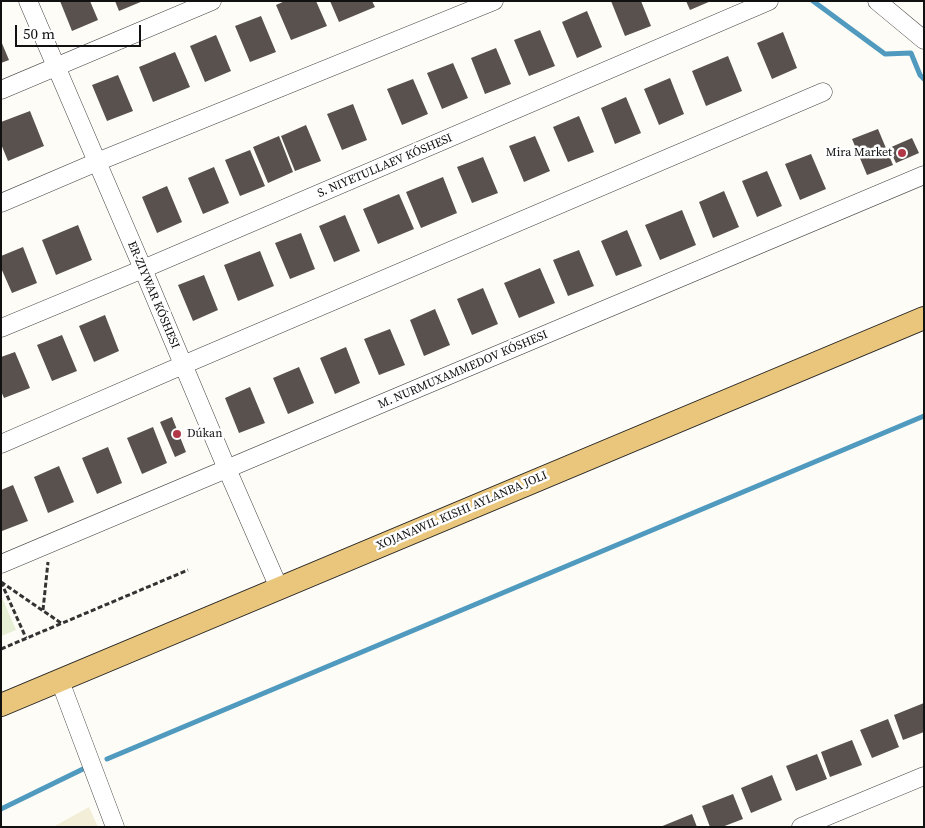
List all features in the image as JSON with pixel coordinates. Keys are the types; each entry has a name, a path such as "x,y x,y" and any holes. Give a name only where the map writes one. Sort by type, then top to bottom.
{"main road":[{"path":"1,705 924,318"}],"street":[{"name":"ER-ZIYWAR KÓSHESI","path":"28,1 226,470 279,588"},
{"path":"1,90 212,1"},
{"path":"1,203 97,162 494,1"},
{"name":"S. NIYETULLAEV KÓSHESI","path":"1,328 143,270 769,1"},
{"path":"878,1 924,40"},
{"path":"1,444 823,92"},
{"name":"M. NURMUXAMMEDOV KÓSHESI","path":"1,564 924,175"},
{"path":"60,681 115,827"},
{"path":"801,827 924,776"}],"path":[{"path":"1,649 188,570"},
{"path":"1,582 61,623"},
{"path":"1,582 26,638"}],"shaded area":[{"path":"89,807 98,827 53,827"}],"green space":[{"path":"1,595 16,630 1,636"}],"building":[{"path":"60,1 90,1 98,20 72,31"},
{"path":"115,1 143,1 119,11"},
{"path":"285,1 316,1 327,26 291,40 276,5"},
{"path":"330,1 372,1 375,7 339,22"},
{"path":"611,1 641,1 651,26 625,36"},
{"path":"686,1 711,1 690,10"},
{"path":"587,11 602,47 577,58 562,22"},
{"path":"261,16 276,52 250,62 235,26"},
{"path":"540,30 555,66 529,76 514,40"},
{"path":"783,32 797,68 772,79 757,43"},
{"path":"216,35 231,71 205,82 190,46"},
{"path":"1,41 9,60 1,63"},
{"path":"496,48 511,84 485,94 471,58"},
{"path":"175,52 190,87 153,102 139,67"},
{"path":"728,56 742,91 706,106 692,71"},
{"path":"453,63 468,98 442,109 427,73"},
{"path":"118,75 133,111 107,121 92,85"},
{"path":"670,78 684,114 659,125 644,89"},
{"path":"413,79 428,114 402,125 387,89"},
{"path":"626,97 641,133 615,144 601,108"},
{"path":"353,104 367,140 342,150 327,114"},
{"path":"30,111 44,146 8,161 1,144 1,122"},
{"path":"579,116 594,152 568,162 553,127"},
{"path":"306,125 321,161 295,171 281,136"},
{"path":"878,129 893,165 867,175 852,139"},
{"path":"279,136 293,172 268,183 253,147"},
{"path":"535,136 550,171 524,182 509,146"},
{"path":"912,138 919,153 896,163 889,148"},
{"path":"250,150 265,186 240,196 225,160"},
{"path":"811,154 826,189 800,200 785,164"},
{"path":"483,157 498,193 472,203 457,167"},
{"path":"214,167 229,203 203,214 188,178"},
{"path":"767,171 782,206 757,217 742,181"},
{"path":"443,177 457,213 421,228 406,192"},
{"path":"167,186 182,222 157,233 142,197"},
{"path":"724,191 739,227 713,238 699,202"},
{"path":"399,194 414,229 378,244 363,209"},
{"path":"682,210 696,245 660,260 645,225"},
{"path":"345,215 360,251 334,262 319,226"},
{"path":"78,225 92,260 56,275 42,240"},
{"path":"627,230 642,266 616,276 601,241"},
{"path":"301,233 315,269 290,279 275,243"},
{"path":"23,247 37,283 12,293 1,268 1,256"},
{"path":"579,250 594,286 568,296 553,260"},
{"path":"260,251 274,286 238,301 224,265"},
{"path":"540,268 555,303 519,318 504,283"},
{"path":"204,275 218,310 193,321 178,285"},
{"path":"483,288 498,324 472,335 457,299"},
{"path":"435,309 450,345 424,356 410,320"},
{"path":"105,315 119,351 94,362 79,326"},
{"path":"390,329 405,365 379,375 364,339"},
{"path":"62,335 77,371 52,381 37,345"},
{"path":"346,347 360,383 335,394 320,358"},
{"path":"15,352 30,388 4,398 1,391 1,357"},
{"path":"299,367 314,403 288,414 273,378"},
{"path":"250,387 265,423 239,433 225,398"},
{"path":"172,417 186,452 175,457 160,422"},
{"path":"153,427 167,463 142,474 127,438"},
{"path":"108,447 122,483 97,494 82,458"},
{"path":"59,466 74,502 48,513 34,477"},
{"path":"13,485 28,521 2,531 1,490"},
{"path":"924,703 924,732 903,740 894,715"},
{"path":"888,719 899,747 872,758 860,730"},
{"path":"852,740 862,765 830,777 821,752"},
{"path":"817,754 827,779 796,791 786,766"},
{"path":"772,775 782,800 751,813 741,788"},
{"path":"733,794 743,819 722,827 710,827 702,806"},
{"path":"692,814 697,827 660,827"}],"waterway":[{"path":"813,1 885,54 911,53 920,75 924,79"},
{"path":"107,759 924,416"},
{"path":"1,809 83,769"}],"place":[{"name":"Mira Market","path":"902,153"},
{"name":"Dúkan","path":"177,434"}]}
